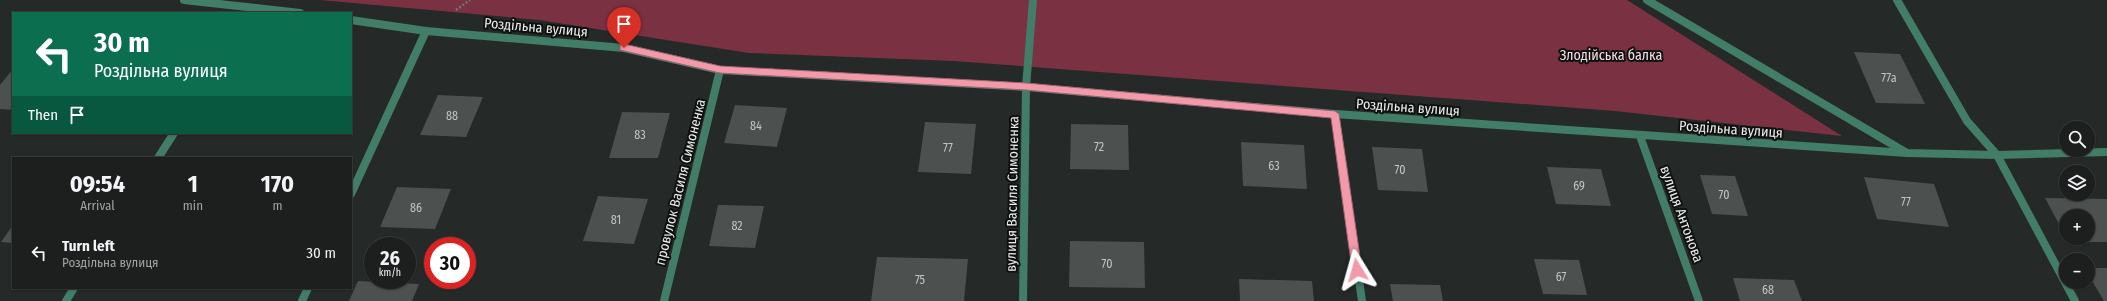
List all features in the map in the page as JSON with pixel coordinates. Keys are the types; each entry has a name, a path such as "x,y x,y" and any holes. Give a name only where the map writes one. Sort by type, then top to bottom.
{"street":[{"path":"184,0 252,10 284,12"},
{"name":"вулиця Василя Симоненка","path":"1023,301 1026,87 1033,0"},
{"path":"1648,0 1907,153"},
{"path":"1897,0 1967,121 1997,155 2075,301"},
{"name":"Роздільна вулиця","path":"352,20 426,31 624,48 720,70 1026,87 1335,114 1640,136 1907,153 1997,155 2107,152"},
{"path":"352,192 426,31"},
{"name":"провулок Василя Симоненка","path":"664,301 720,70"},
{"path":"1335,114 1362,301"},
{"path":"159,157 173,134"},
{"name":"вулиця Антонова","path":"1640,136 1699,301"},
{"path":"66,301 73,289"},
{"path":"302,301 308,289"}],"green space":[{"name":"Злодійська балка","path":"320,0 1627,0 1842,136 1615,111 954,61 749,53 539,20"}],"building":[{"path":"1854,52 1900,54 1925,104 1876,103"},
{"path":"12,70 12,110 0,109 0,85"},
{"path":"438,95 483,97 466,137 420,135"},
{"path":"735,105 787,108 777,147 724,143"},
{"path":"622,112 670,113 658,158 609,158"},
{"path":"925,122 976,124 971,174 918,172"},
{"path":"1071,124 1128,125 1129,170 1070,169"},
{"path":"1241,142 1304,145 1307,189 1243,186"},
{"path":"1372,147 1422,149 1428,192 1378,190"},
{"path":"1547,167 1601,169 1611,206 1556,204"},
{"path":"1700,175 1735,176 1748,216 1712,214"},
{"path":"1864,177 1934,184 1949,227 1877,219"},
{"path":"397,187 451,189 435,229 380,227"},
{"path":"598,196 648,199 634,244 583,241"},
{"path":"2045,198 2059,198 2059,201 2095,201 2095,199 2107,199 2107,242 2095,242 2095,209 2059,209 2059,224"},
{"path":"718,205 764,206 755,248 709,246"},
{"path":"12,226 12,243 1,242"},
{"path":"1070,241 1144,242 1145,288 1069,287"},
{"path":"877,257 968,259 964,301 871,301"},
{"path":"1534,259 1579,260 1587,295 1543,294"},
{"path":"2095,268 2107,268 2107,301 2104,301 2095,286"},
{"path":"1733,278 1794,280 1802,301 1740,301"},
{"path":"1239,279 1312,281 1314,301 1240,301"},
{"path":"358,281 364,281 364,289 416,289 416,284 419,284 412,301 349,301"},
{"path":"1390,284 1440,285 1443,301 1393,301"}],"route":[{"path":"624,48 720,70 1026,87 1335,114 1357,270"}]}
